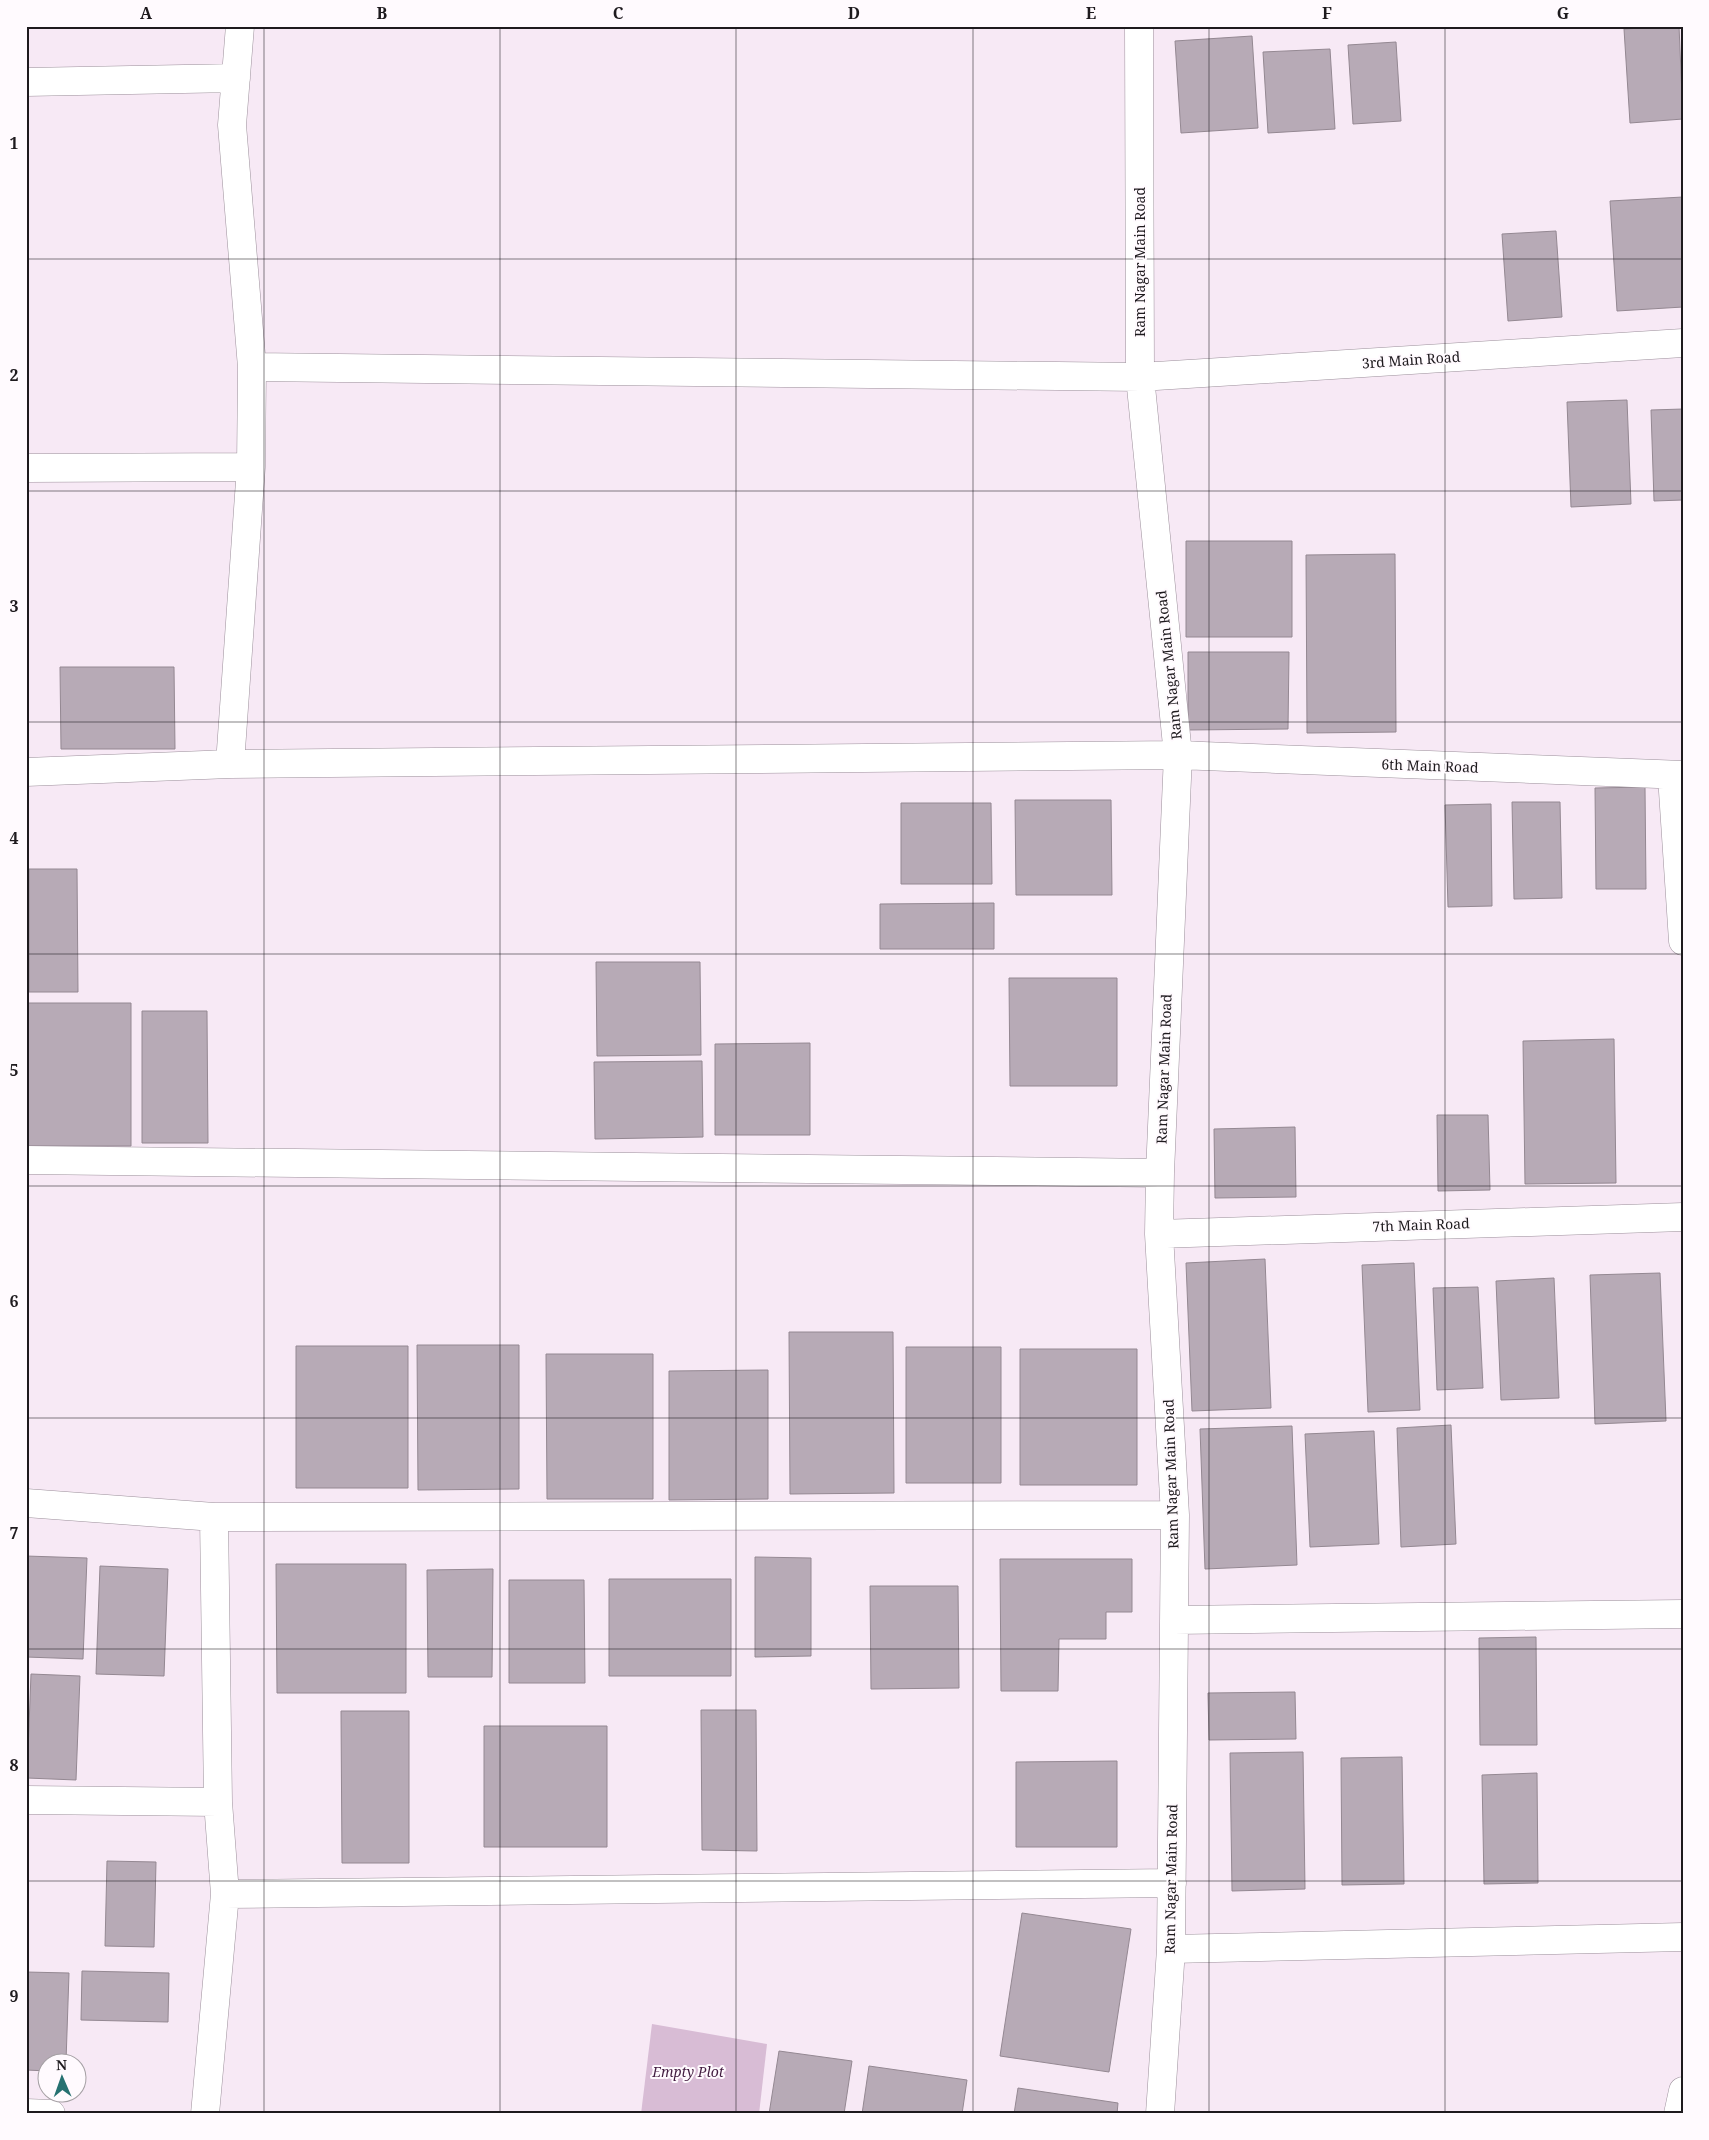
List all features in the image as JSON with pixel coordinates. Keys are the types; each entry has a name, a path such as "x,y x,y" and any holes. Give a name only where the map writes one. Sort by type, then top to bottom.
{"street":[{"path":"230,764 251,467 252,367 232,125 240,26"},
{"name":"Ram Nagar Main Road","path":"1139,26 1140,377 1178,755 1159,1234 1175,1515 1171,1948 1160,2114"},
{"path":"26,82 236,78"},
{"name":"3rd Main Road","path":"252,367 1140,377 1683,343"},
{"path":"26,468 251,467"},
{"name":"6th Main Road","path":"26,772 230,764 1178,755 1677,776"},
{"path":"1677,776 1683,941"},
{"path":"26,1160 1160,1173"},
{"name":"7th Main Road","path":"1159,1234 1683,1217"},
{"path":"26,1503 214,1517 1175,1515"},
{"path":"205,2114 225,1894 218,1802 214,1517"},
{"path":"1174,1620 1683,1614"},
{"path":"26,1800 218,1802"},
{"path":"225,1894 1172,1883"},
{"path":"1171,1948 1683,1937"},
{"path":"1678,2114 1683,2091"},
{"path":"26,2113 51,2114"}],"green space":[{"name":"Empty Plot","path":"652,2024 767,2044 759,2114 641,2114"}],"building":[{"path":"1679,26 1683,119 1630,123 1624,29"},
{"path":"1252,36 1258,128 1181,133 1175,41"},
{"path":"1396,42 1401,121 1353,124 1348,45"},
{"path":"1330,49 1335,129 1268,133 1263,52"},
{"path":"1683,197 1683,307 1617,311 1610,201"},
{"path":"1556,231 1562,317 1508,321 1502,234"},
{"path":"1627,400 1631,504 1571,507 1567,402"},
{"path":"1683,409 1683,500 1654,501 1651,410"},
{"path":"1186,541 1292,541 1292,637 1186,637"},
{"path":"1395,554 1396,732 1307,733 1306,555"},
{"path":"1188,652 1289,652 1288,729 1188,730"},
{"path":"60,667 174,667 175,749 61,749"},
{"path":"1645,787 1646,889 1596,889 1595,788"},
{"path":"1015,800 1111,800 1112,895 1016,895"},
{"path":"1512,802 1560,802 1562,898 1514,899"},
{"path":"901,803 991,803 992,884 901,884"},
{"path":"1491,804 1492,906 1448,907 1445,805"},
{"path":"29,869 77,869 78,992 29,992"},
{"path":"994,903 994,949 880,949 880,904"},
{"path":"596,962 700,962 701,1055 597,1056"},
{"path":"1009,978 1117,978 1117,1086 1010,1086"},
{"path":"26,1003 131,1003 131,1146 26,1146"},
{"path":"142,1011 207,1011 208,1143 142,1143"},
{"path":"1614,1039 1616,1183 1525,1184 1523,1041"},
{"path":"810,1043 810,1135 715,1135 715,1044"},
{"path":"702,1061 703,1137 595,1139 594,1062"},
{"path":"1437,1115 1488,1115 1490,1190 1438,1191"},
{"path":"1295,1127 1296,1197 1215,1198 1214,1129"},
{"path":"1265,1259 1271,1408 1192,1411 1186,1263"},
{"path":"1414,1263 1420,1410 1368,1412 1362,1265"},
{"path":"1660,1273 1666,1421 1595,1424 1590,1275"},
{"path":"1554,1278 1559,1398 1501,1400 1496,1281"},
{"path":"1478,1287 1483,1388 1437,1390 1433,1288"},
{"path":"789,1332 893,1332 894,1493 790,1494"},
{"path":"417,1345 519,1345 519,1489 418,1490"},
{"path":"296,1346 408,1346 408,1488 296,1488"},
{"path":"906,1347 1001,1347 1001,1483 906,1483"},
{"path":"1020,1349 1137,1349 1137,1485 1020,1485"},
{"path":"546,1354 653,1354 653,1499 547,1499"},
{"path":"768,1370 768,1499 669,1500 669,1371"},
{"path":"1451,1425 1456,1544 1401,1547 1397,1428"},
{"path":"1292,1426 1297,1565 1205,1569 1200,1429"},
{"path":"1374,1431 1379,1544 1310,1547 1305,1434"},
{"path":"26,1556 87,1558 83,1659 26,1657"},
{"path":"755,1557 811,1558 811,1656 755,1657"},
{"path":"1000,1559 1132,1559 1132,1612 1106,1612 1106,1639 1059,1639 1058,1691 1001,1691"},
{"path":"276,1564 406,1564 406,1693 277,1693"},
{"path":"100,1566 168,1569 164,1676 96,1674"},
{"path":"493,1569 492,1677 428,1677 427,1570"},
{"path":"609,1579 731,1579 731,1676 609,1676"},
{"path":"509,1580 584,1580 585,1683 509,1683"},
{"path":"870,1586 958,1586 959,1688 871,1689"},
{"path":"1536,1637 1537,1745 1480,1745 1479,1638"},
{"path":"31,1674 80,1676 76,1780 27,1778"},
{"path":"1295,1692 1296,1739 1209,1740 1208,1693"},
{"path":"701,1710 756,1710 757,1851 702,1850"},
{"path":"341,1711 409,1711 409,1863 342,1863"},
{"path":"484,1726 607,1726 607,1847 484,1847"},
{"path":"1303,1752 1305,1889 1232,1891 1230,1753"},
{"path":"1402,1757 1404,1884 1342,1885 1341,1758"},
{"path":"1117,1761 1117,1847 1016,1847 1016,1762"},
{"path":"1537,1773 1538,1883 1484,1884 1482,1775"},
{"path":"107,1861 156,1862 154,1947 105,1946"},
{"path":"1022,1913 1131,1929 1109,2072 1000,2056"},
{"path":"82,1971 169,1973 168,2022 81,2020"},
{"path":"26,1972 69,1973 66,2052 38,2052 38,2071 26,2070"},
{"path":"779,2051 852,2061 844,2114 769,2114"},
{"path":"869,2066 967,2080 962,2114 862,2114"},
{"path":"1018,2088 1118,2103 1117,2114 1014,2114"}]}
